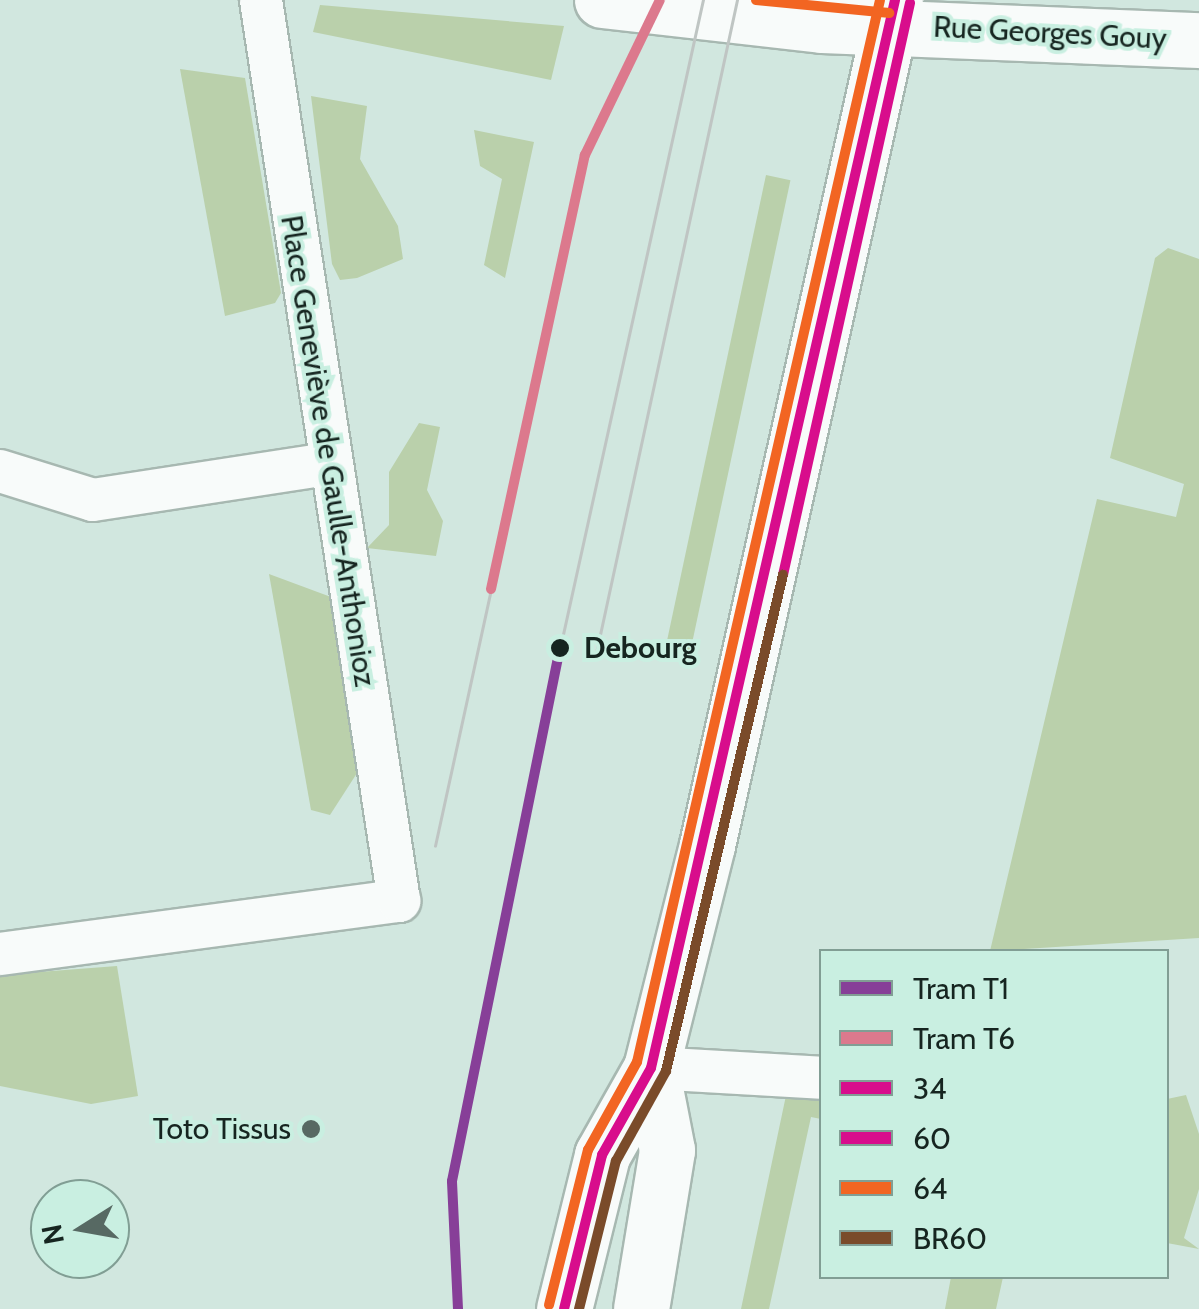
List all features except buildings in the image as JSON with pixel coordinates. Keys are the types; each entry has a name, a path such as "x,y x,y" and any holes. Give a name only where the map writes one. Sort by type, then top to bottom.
{"street":[{"name":"Rue Georges Gouy","path":"602,0 891,14 1199,40"},
{"path":"564,1309 602,1155 651,1068 891,14"},
{"path":"640,1309 667,1150 651,1068"}],"lane":[{"name":"Place Geneviève de Gaulle-Anthonioz","path":"0,954 400,902 260,0"},
{"path":"0,471 93,500 329,464"},
{"path":"651,1068 819,1078"}],"green space":[{"path":"320,5 564,26 551,80 313,32"},
{"path":"180,69 245,78 281,293 275,303 225,316"},
{"path":"311,96 367,106 360,159 398,226 403,259 357,278 340,280 332,264"},
{"path":"474,130 534,142 505,278 484,265 502,179 480,166"},
{"path":"766,175 790,180 688,662 663,657"},
{"path":"1168,248 1199,259 1199,938 990,949 1097,499 1176,517 1184,484 1110,458 1155,258"},
{"path":"419,423 440,427 427,490 443,521 436,556 367,548 389,525 389,472"},
{"path":"269,574 331,597 359,770 330,815 311,810"},
{"path":"117,966 138,1096 91,1104 0,1086 0,975"},
{"path":"788,1086 819,1092 819,1119 811,1117 769,1309 741,1309"},
{"path":"1186,1095 1199,1134 1199,1189 1184,1238 1199,1249 1169,1243 1169,1099"},
{"path":"951,1279 1003,1279 996,1309 945,1309"}],"tram line":[{"name":"T6","path":"491,589 585,155 660,0"},
{"path":"560,648 703,0"},
{"path":"595,658 737,0"},
{"path":"435,846 491,589"},
{"name":"T1","path":"458,1309 452,1181 560,648"}],"transit line":[{"name":"64","path":"756,0 889,13"},
{"name":"64","path":"549,1305 588,1150 637,1062 880,0"},
{"name":"34","path":"564,1309 602,1155 651,1068 895,0"},
{"name":"60","path":"783,575 910,3"},
{"name":"BR60","path":"579,1309 616,1161 666,1071 783,575"}],"place":[{"name":"Debourg","path":"560,648"},
{"name":"Toto Tissus","path":"311,1129"}]}
